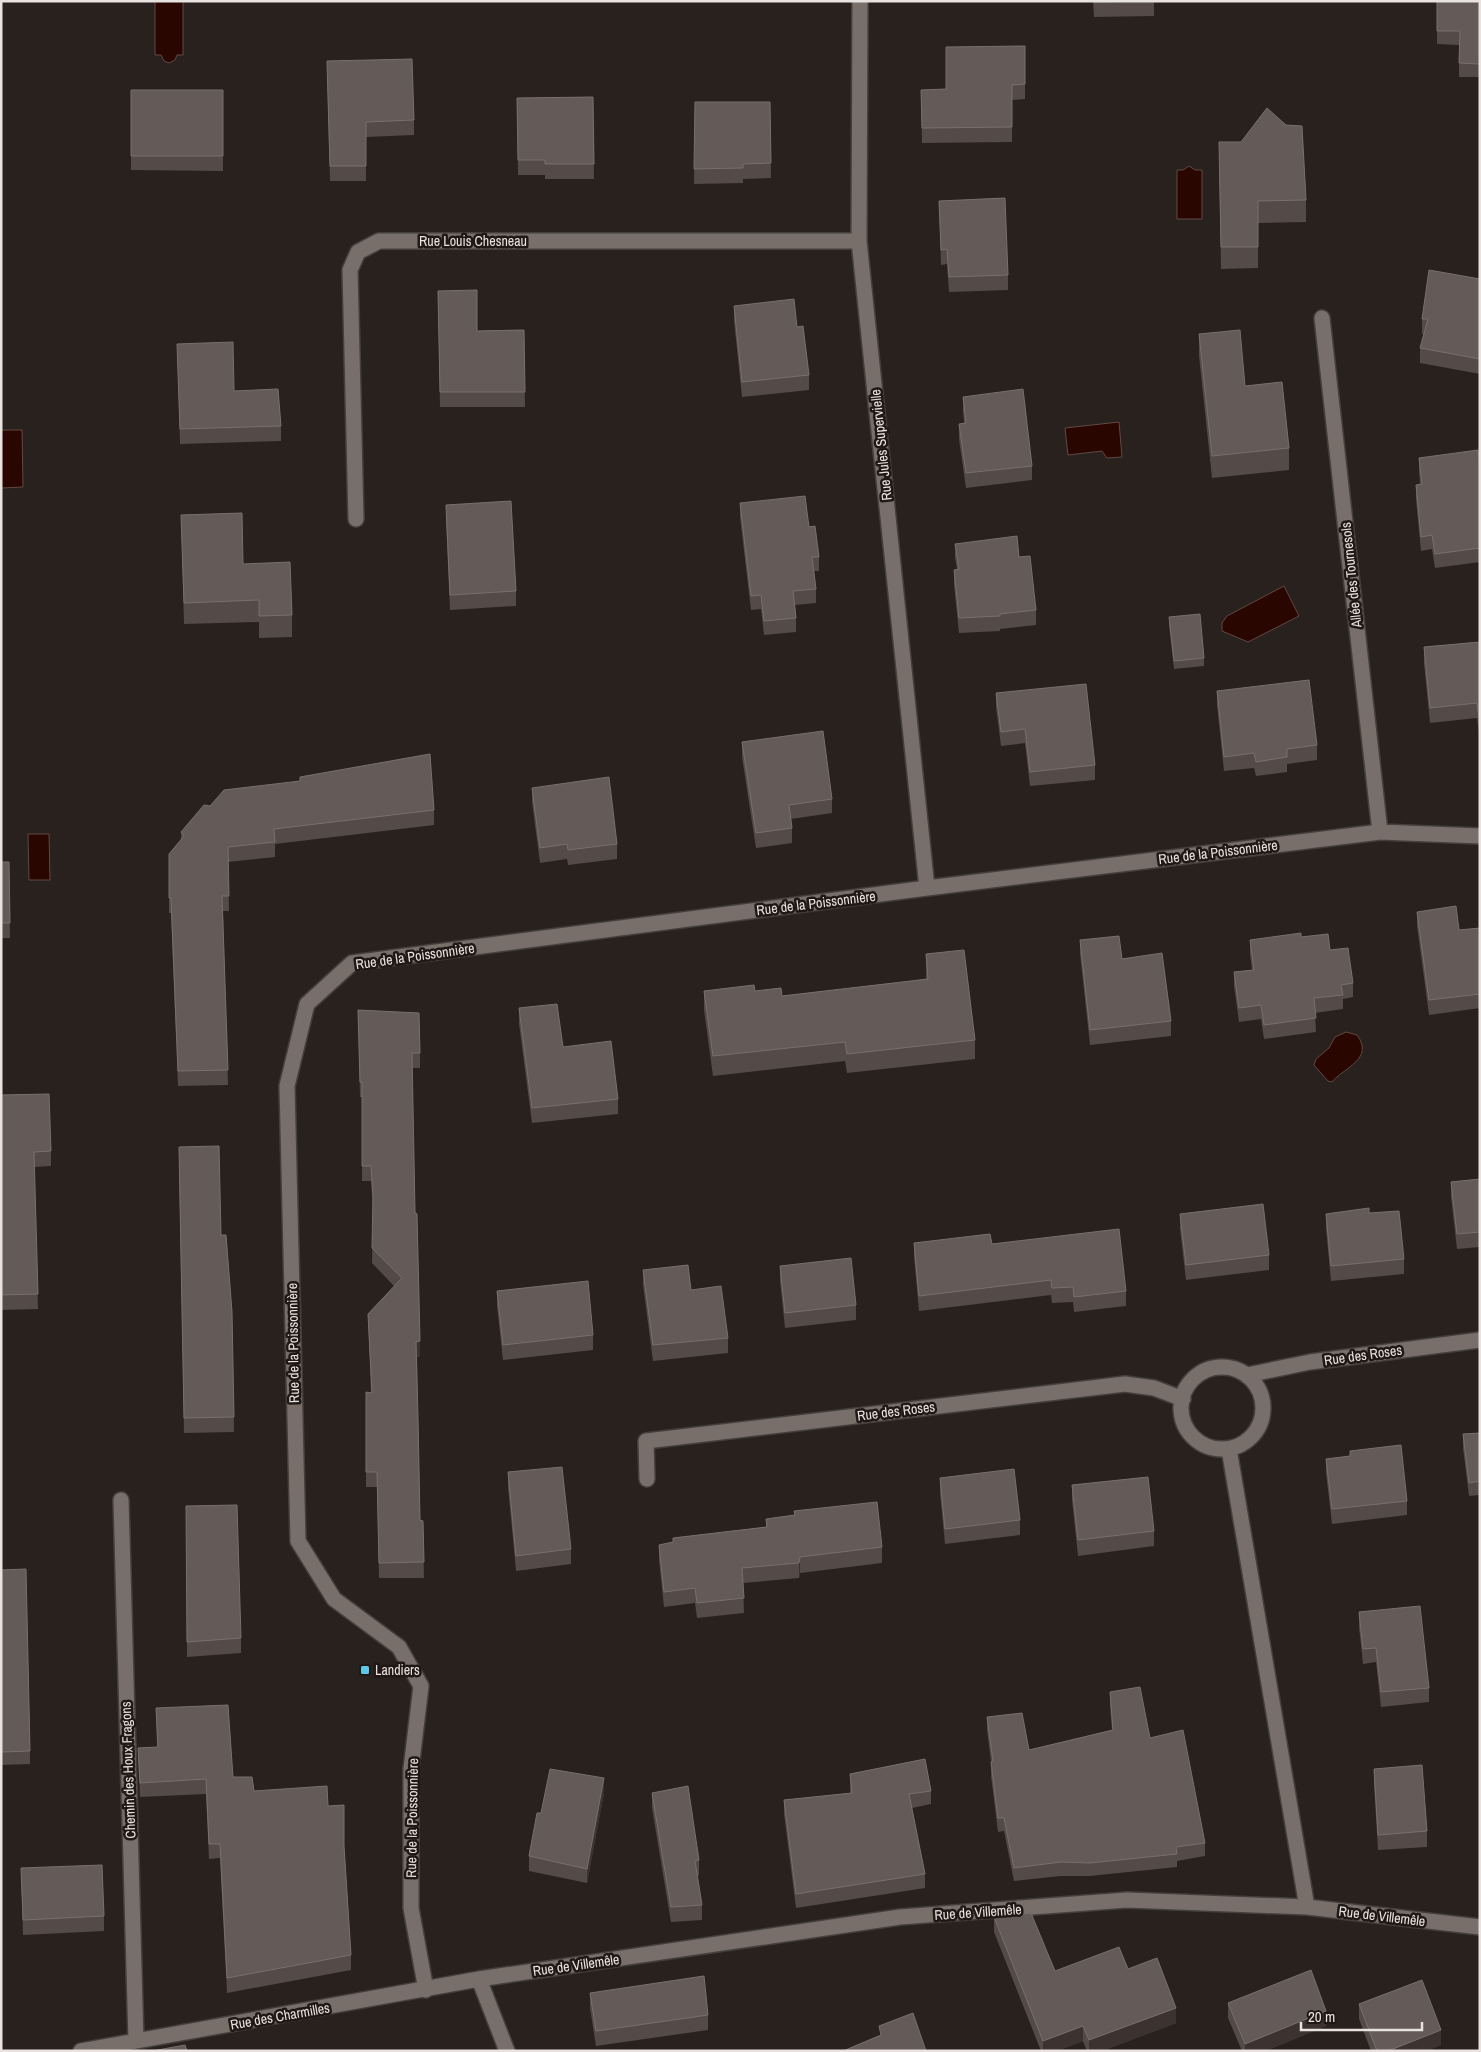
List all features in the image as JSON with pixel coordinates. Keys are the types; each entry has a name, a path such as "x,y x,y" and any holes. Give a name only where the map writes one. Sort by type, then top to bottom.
{"street":[{"name":"Rue Jules Supervielle","path":"860,1 859,241 927,888"},
{"name":"Rue Louis Chesneau","path":"356,518 350,270 358,252 379,241 859,241"},
{"name":"Allée des Tournesols","path":"1322,318 1380,832"},
{"name":"Rue de la Poissonnière","path":"426,1990 411,1908 410,1769 421,1686 399,1647 334,1599 298,1541 287,1086 306,1004 352,963 927,888 1380,832 1480,836"},
{"name":"Rue des Roses","path":"1247,1375 1310,1362 1480,1340"},
{"path":"1221,1367 1235,1369 1247,1375 1256,1385 1262,1397 1264,1411 1260,1424 1253,1436 1242,1444 1229,1449 1216,1449 1203,1445 1192,1436 1185,1425 1181,1412 1182,1399 1187,1386 1196,1377 1208,1370 1221,1367"},
{"name":"Rue des Roses","path":"647,1479 646,1441 1125,1384 1154,1388 1182,1399"},
{"path":"1229,1449 1307,1907"},
{"name":"Chemin des Houx Fragons","path":"121,1500 136,2041"},
{"name":"Rue de Villemêle","path":"479,1979 900,1918 1127,1900 1307,1907 1480,1927"},
{"name":"Rue des Charmilles","path":"81,2051 479,1979"},
{"path":"479,1979 507,2051"}],"shaded area":[{"path":"155,1 183,1 183,55 177,55 175,60 169,63 164,61 161,55 155,55"},
{"path":"1189,166 1195,170 1202,170 1202,219 1177,219 1177,170 1183,170"},
{"path":"1119,422 1122,457 1107,458 1102,451 1068,455 1065,428"},
{"path":"1,430 22,430 23,487 1,488"},
{"path":"1284,586 1299,616 1248,642 1222,631 1222,623 1227,616"},
{"path":"28,834 49,834 50,880 29,880"},
{"path":"1346,1032 1357,1035 1362,1043 1360,1057 1332,1082 1328,1081 1314,1065 1316,1059 1329,1048 1335,1037"}],"building":[{"path":"1094,1 1154,1 1094,2"},
{"path":"1437,1 1480,1 1480,64 1459,63 1460,31 1437,31"},
{"path":"1025,46 1025,84 1012,85 1012,127 922,128 921,90 946,89 946,47"},
{"path":"412,59 414,120 366,122 366,166 330,166 327,61"},
{"path":"131,90 223,90 223,156 131,156"},
{"path":"593,97 594,164 545,164 545,160 518,160 517,98"},
{"path":"695,102 770,102 771,163 743,164 743,168 694,169"},
{"path":"1267,108 1286,125 1302,126 1306,200 1258,201 1258,247 1221,247 1219,142 1241,142"},
{"path":"1005,198 1008,275 949,277 947,249 941,250 939,201"},
{"path":"1429,270 1480,279 1480,359 1420,348 1428,319 1422,319"},
{"path":"477,290 477,331 524,330 525,392 440,392 438,291"},
{"path":"794,299 797,327 803,326 809,375 742,382 734,306"},
{"path":"1240,330 1245,386 1282,382 1289,448 1212,456 1199,334"},
{"path":"233,342 234,391 278,389 281,426 180,429 177,344"},
{"path":"1023,389 1032,466 966,473 959,424 966,423 963,397"},
{"path":"1478,450 1480,468 1480,548 1435,554 1432,535 1421,537 1416,485 1422,484 1419,458"},
{"path":"805,496 809,527 815,526 819,557 812,557 816,589 793,591 796,618 764,621 761,595 751,596 740,503"},
{"path":"511,501 516,591 450,595 446,505"},
{"path":"242,513 243,564 290,562 292,615 259,616 259,600 184,603 181,515"},
{"path":"1017,536 1019,557 1030,556 1036,610 1000,614 1000,616 959,618 954,570 959,569 955,544"},
{"path":"1200,614 1204,658 1174,661 1169,617"},
{"path":"1480,642 1480,726 1477,703 1430,708 1424,647"},
{"path":"1309,680 1317,745 1287,749 1287,757 1256,762 1254,753 1224,757 1217,691"},
{"path":"1086,684 1095,765 1030,772 1025,729 1001,732 996,693"},
{"path":"823,731 832,799 789,805 792,828 756,833 742,742"},
{"path":"430,754 434,810 274,829 275,842 228,847 229,896 222,896 228,1070 178,1071 171,898 169,898 169,854 184,836 181,832 204,805 210,806 224,790 300,781 300,777"},
{"path":"609,777 617,844 568,850 567,844 540,848 532,788"},
{"path":"1,862 9,862 10,923 1,923"},
{"path":"1456,906 1459,930 1480,928 1480,994 1429,1000 1417,912"},
{"path":"1301,933 1301,937 1328,934 1330,950 1348,948 1353,983 1341,985 1343,995 1314,998 1316,1018 1264,1025 1261,1005 1239,1008 1234,972 1254,970 1250,940"},
{"path":"1119,936 1122,959 1162,953 1171,1021 1090,1030 1080,940"},
{"path":"964,950 975,1040 847,1054 845,1042 713,1056 704,991 754,985 755,991 781,988 782,996 928,979 926,954"},
{"path":"557,1004 563,1047 611,1041 618,1099 532,1108 519,1008"},
{"path":"358,1010 419,1013 420,1053 412,1053 420,1341 416,1342 420,1520 423,1521 424,1562 379,1563 377,1472 366,1472 366,1392 372,1393 368,1314 402,1278 372,1248 373,1196 371,1166 362,1166 362,1082 360,1082"},
{"path":"49,1094 51,1151 34,1152 38,1294 1,1295 1,1095"},
{"path":"219,1146 221,1235 226,1235 232,1312 234,1417 184,1418 179,1147"},
{"path":"1480,1179 1480,1232 1457,1234 1451,1182"},
{"path":"1263,1204 1269,1255 1186,1265 1180,1214"},
{"path":"1369,1208 1369,1213 1399,1211 1404,1259 1331,1266 1326,1214"},
{"path":"1119,1229 1126,1291 1074,1297 1073,1287 1052,1288 1051,1280 919,1296 914,1243 990,1234 992,1244"},
{"path":"851,1258 856,1305 785,1313 780,1266"},
{"path":"688,1265 691,1290 721,1286 728,1338 653,1345 643,1270"},
{"path":"588,1281 593,1335 503,1345 497,1291"},
{"path":"1480,1433 1480,1481 1469,1483 1463,1434"},
{"path":"1401,1445 1407,1501 1332,1509 1326,1459 1350,1456 1350,1451"},
{"path":"562,1467 571,1549 516,1556 508,1472"},
{"path":"1014,1469 1020,1520 945,1529 940,1478"},
{"path":"1148,1477 1154,1531 1078,1540 1072,1485"},
{"path":"877,1502 882,1547 800,1557 799,1563 742,1568 744,1598 697,1603 695,1588 664,1592 659,1545 673,1542 673,1538 767,1527 766,1519 795,1515 794,1511"},
{"path":"237,1505 241,1638 187,1642 186,1506"},
{"path":"26,1569 30,1751 1,1752 1,1570"},
{"path":"1420,1606 1429,1688 1381,1692 1376,1648 1363,1649 1359,1612"},
{"path":"1140,1687 1150,1738 1183,1730 1205,1843 1176,1847 1177,1854 1090,1863 1061,1862 1014,1868 1004,1818 998,1818 987,1717 1022,1713 1029,1750 1113,1730 1110,1692"},
{"path":"228,1705 233,1777 252,1777 254,1791 327,1786 328,1806 344,1805 344,1846 351,1955 227,1978 220,1844 209,1844 206,1779 140,1783 138,1748 158,1747 156,1708"},
{"path":"925,1759 931,1791 909,1794 925,1874 796,1894 784,1800 852,1793 850,1774"},
{"path":"1422,1765 1427,1831 1378,1835 1374,1769"},
{"path":"550,1769 604,1778 587,1869 529,1856 537,1813 541,1813"},
{"path":"688,1786 699,1860 695,1861 702,1905 671,1907 652,1793"},
{"path":"102,1865 104,1916 23,1920 21,1868"},
{"path":"1031,1913 1055,1971 1119,1947 1128,1969 1157,1958 1176,2008 1089,2040 1083,2026 1043,2041 994,1917"},
{"path":"1311,1970 1326,2011 1245,2044 1228,2003"},
{"path":"704,1976 708,2015 596,2031 590,1993"},
{"path":"1422,1980 1441,2030 1388,2051 1377,2051 1359,2004"},
{"path":"913,2013 926,2051 843,2051 881,2035 879,2026"},
{"path":"185,2045 187,2051 152,2051"}],"place":[{"name":"Landiers","path":"365,1670"}]}
